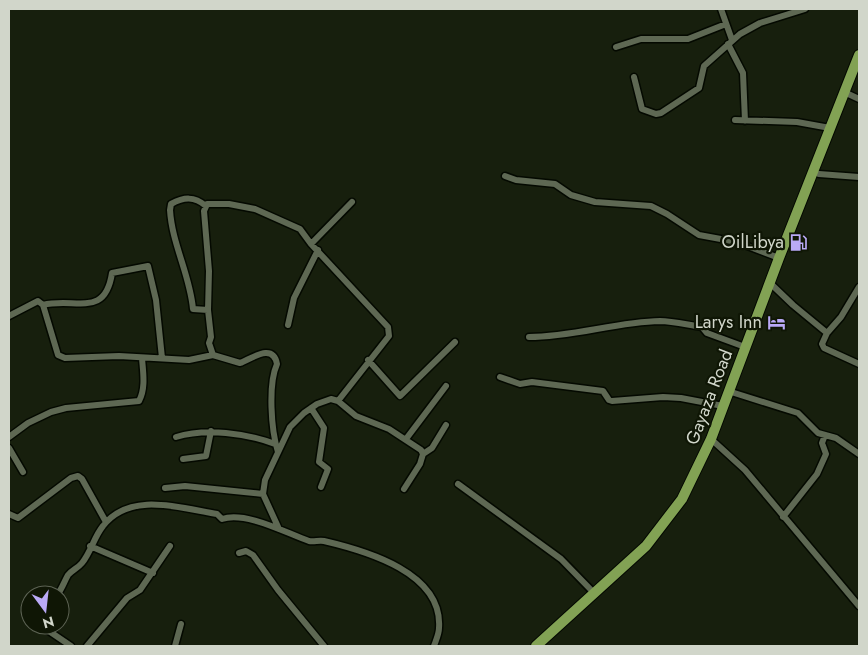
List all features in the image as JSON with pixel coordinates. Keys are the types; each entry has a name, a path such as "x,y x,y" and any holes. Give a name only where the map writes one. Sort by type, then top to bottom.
{"main road":[{"name":"Gayaza Road","path":"536,646 646,546 666,523 682,499 711,439 728,390 859,55"}],"street":[{"path":"721,9 730,42 743,73 745,121"},
{"path":"634,77 642,109 656,114 699,88 704,66 730,42 760,22 805,9"},
{"path":"616,46 641,39 688,39 726,24"},
{"path":"844,92 859,99"},
{"path":"735,120 797,122 830,128"},
{"path":"819,174 859,177"},
{"path":"505,176 516,180 555,184 571,195 595,202 651,206 672,216 699,235 738,242 779,258"},
{"path":"206,206 196,198 186,198 171,204 170,210 179,253 192,290 193,308 208,310"},
{"path":"311,244 352,202"},
{"path":"213,355 209,342 211,337 208,310 210,271 204,216 206,206 210,203 228,204 267,213 300,229 311,244 388,328 389,336 368,360 338,401"},
{"path":"288,325 294,298 318,250"},
{"path":"9,316 38,302 43,305 56,302 90,304 96,302 110,287 112,273 148,266 156,300 162,358"},
{"path":"770,283 827,333"},
{"path":"859,286 841,317 823,340 823,346 859,364"},
{"path":"43,305 58,355 66,358 119,356 190,360 213,355 235,362 243,362 253,355 268,352 275,358 276,364 272,375 275,444 278,452"},
{"path":"529,337 559,337 602,328 660,321 702,327 707,333 745,347"},
{"path":"368,360 400,396 455,342"},
{"path":"9,437 28,423 51,412 66,408 139,400 142,395 144,378 142,358"},
{"path":"500,377 520,384 532,382 603,391 608,400 612,401 681,398 723,406"},
{"path":"406,439 446,386"},
{"path":"728,390 798,413 818,433 836,438 859,453"},
{"path":"279,529 263,494 265,480 290,427 311,408 324,400 338,401 356,416 390,429 406,439 423,454"},
{"path":"311,408 324,428 319,462 328,469 321,487"},
{"path":"404,489 420,464 423,454 432,448 446,425"},
{"path":"176,437 195,432 211,432 236,435 275,444"},
{"path":"183,459 206,456 211,432"},
{"path":"783,517 817,474 826,454 822,443 825,435"},
{"path":"711,439 745,470 859,606"},
{"path":"9,448 22,472"},
{"path":"9,514 18,518 71,478 78,476 82,479 106,522"},
{"path":"458,484 561,559 595,594"},
{"path":"165,488 185,486 263,494"},
{"path":"65,585 68,576 82,563 90,546 106,522 118,511 137,505 152,504 217,514 222,519 233,516 312,541 324,541 367,554 409,574 428,589 434,601 440,626 434,646"},
{"path":"90,546 153,573"},
{"path":"87,646 127,598 139,592 170,546"},
{"path":"239,554 246,552 253,555 278,590 324,646"},
{"path":"175,646 181,624"},
{"path":"55,635 71,646"}],"place":[{"name":"OilLibya","path":"798,242"},
{"name":"Larys Inn","path":"776,322"}]}
